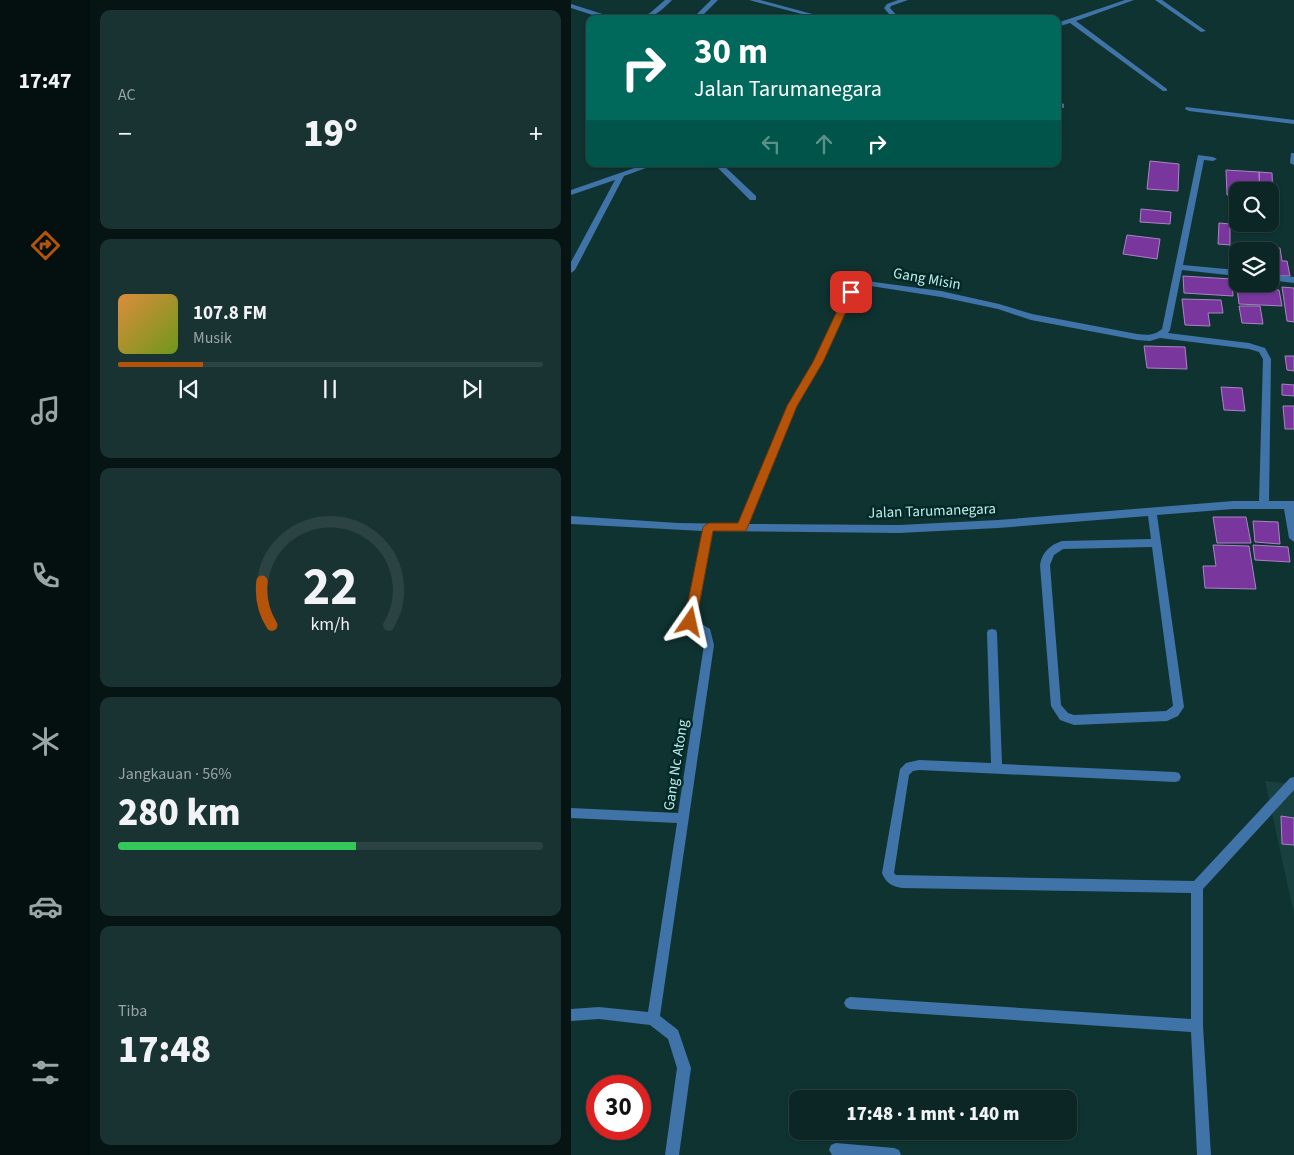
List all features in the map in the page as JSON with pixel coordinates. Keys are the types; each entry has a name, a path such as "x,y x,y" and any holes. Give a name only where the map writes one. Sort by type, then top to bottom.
{"street":[{"path":"650,15 669,0"},
{"path":"699,15 715,0"},
{"path":"752,0 813,15"},
{"path":"893,15 887,8 889,5 905,0"},
{"path":"1061,24 1131,0"},
{"path":"1158,0 1203,31"},
{"path":"571,6 600,15"},
{"path":"1071,20 1165,90"},
{"path":"1189,109 1294,122"},
{"path":"1294,155 1294,163"},
{"path":"1161,335 1166,330 1201,157 1213,159"},
{"path":"571,193 644,167"},
{"path":"721,167 753,198"},
{"path":"572,266 621,175"},
{"path":"1178,267 1229,273"},
{"path":"1279,278 1294,280"},
{"name":"Gang Misin","path":"742,528 792,406 818,362 855,281 941,294 1031,316 1109,332 1151,338 1161,335"},
{"path":"1161,335 1249,346 1262,350 1267,358 1264,505"},
{"name":"Jalan Tarumanegara","path":"571,520 614,524 742,528 945,527 1152,511 1264,505 1291,506"},
{"path":"1291,506 1294,538"},
{"path":"1152,511 1179,707 1174,713 1167,716 1074,720 1064,717 1055,706 1045,566 1046,557 1053,549 1062,545 1156,543"},
{"name":"Gang Nc Atong","path":"653,1019 709,645 707,632 690,622 709,527"},
{"path":"992,633 997,768"},
{"path":"1175,777 919,764 910,766 904,773 888,873 889,878 902,882 1197,887"},
{"path":"1203,1155 1197,1026 1197,887 1294,782"},
{"path":"571,813 683,818"},
{"path":"850,1003 1197,1026"},
{"path":"571,1015 599,1013 653,1019 673,1035 684,1068 672,1155"},
{"path":"835,1150 894,1155"}],"shaded area":[{"path":"1265,781 1294,784 1294,914"}],"building":[{"path":"1150,161 1179,164 1178,191 1147,189"},
{"path":"1226,170 1259,172 1260,182 1229,182 1229,195 1227,195"},
{"path":"1259,172 1272,173 1272,182 1260,182"},
{"path":"1141,209 1171,212 1170,224 1140,222"},
{"path":"1219,223 1229,224 1229,245 1218,244"},
{"path":"1127,235 1160,239 1157,259 1123,254"},
{"path":"1279,248 1282,261 1287,261 1290,276 1279,275"},
{"path":"1183,276 1229,279 1229,292 1233,292 1233,296 1184,293"},
{"path":"1282,287 1294,288 1294,322 1287,321"},
{"path":"1279,290 1282,306 1239,304 1238,292 1279,292"},
{"path":"1182,299 1221,300 1223,313 1208,313 1210,326 1185,325"},
{"path":"1239,306 1260,306 1263,324 1242,323"},
{"path":"1144,346 1185,347 1187,369 1147,368"},
{"path":"1285,356 1294,356 1294,371 1287,370"},
{"path":"1282,384 1294,385 1294,396 1282,395"},
{"path":"1221,387 1242,388 1245,411 1224,410"},
{"path":"1283,406 1294,406 1294,429 1285,429"},
{"path":"1213,517 1246,517 1251,543 1217,543"},
{"path":"1253,521 1278,522 1280,544 1255,542"},
{"path":"1213,545 1249,546 1256,589 1205,588 1203,566 1216,566"},
{"path":"1253,545 1288,547 1290,562 1255,560"},
{"path":"1281,816 1294,818 1294,845 1282,844"}],"route":[{"path":"690,622 709,527 742,528 792,406 818,362 851,292"}]}
